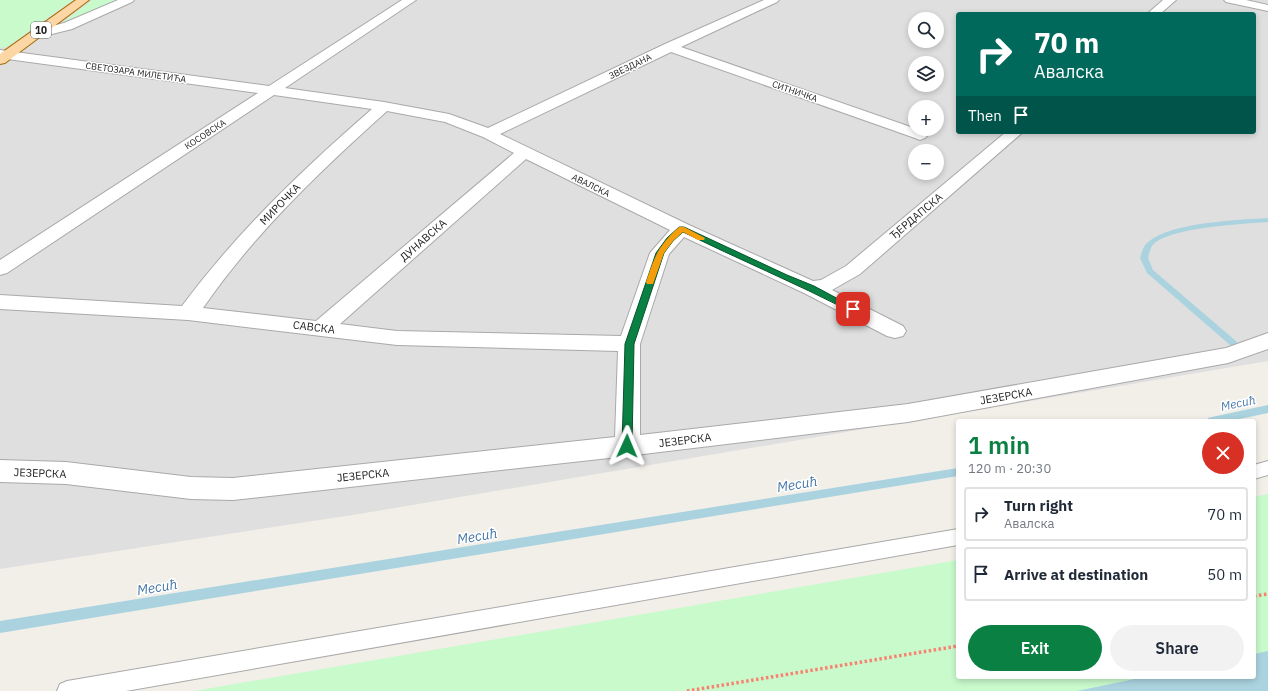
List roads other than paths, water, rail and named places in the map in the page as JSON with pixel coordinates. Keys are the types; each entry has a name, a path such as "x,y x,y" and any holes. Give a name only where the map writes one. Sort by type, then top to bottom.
{"main road":[{"name":"10","path":"3,56 83,0"}],"street":[{"path":"36,34 74,23 128,0"},
{"name":"КОСОВСКА","path":"0,269 410,0"},
{"name":"ЗВЕЗДАНА","path":"488,134 670,47 773,0"},
{"path":"1155,12 1170,0"},
{"path":"1230,0 1268,8"},
{"name":"СИТНИЧКА","path":"670,47 908,131"},
{"name":"СВЕТОЗАРА МИЛЕТИЋА","path":"3,56 271,91"},
{"name":"АВАЛСКА","path":"271,91 384,106 449,118 488,134 682,229 784,277 811,288 895,331"},
{"name":"МИРОЧКА","path":"188,313 220,270 251,233 321,162 384,106"},
{"name":"ЂЕРДАПСКА","path":"811,288 827,285 853,270 1013,134"},
{"name":"ДУНАВСКА","path":"322,328 524,152"},
{"path":"627,446 629,344 660,253 670,240 682,229"},
{"name":"САВСКА","path":"0,302 188,313 370,335 426,340 629,344"},
{"name":"ЈЕЗЕРСКА","path":"0,472 66,473 191,488 233,489 627,446 908,413 1228,355 1268,341"}],"lane":[{"path":"1256,471 1268,468"},
{"path":"66,691 956,537"}],"water":[{"path":"1268,651 1268,691 1077,691 1134,679 1256,679 1256,654"}],"waterway":[{"path":"1233,343 1150,271 1144,258 1150,244 1159,238 1172,233 1206,226 1268,220"},
{"name":"Месић","path":"1221,419 1268,409"},
{"name":"Месић","path":"0,627 956,472"}]}
